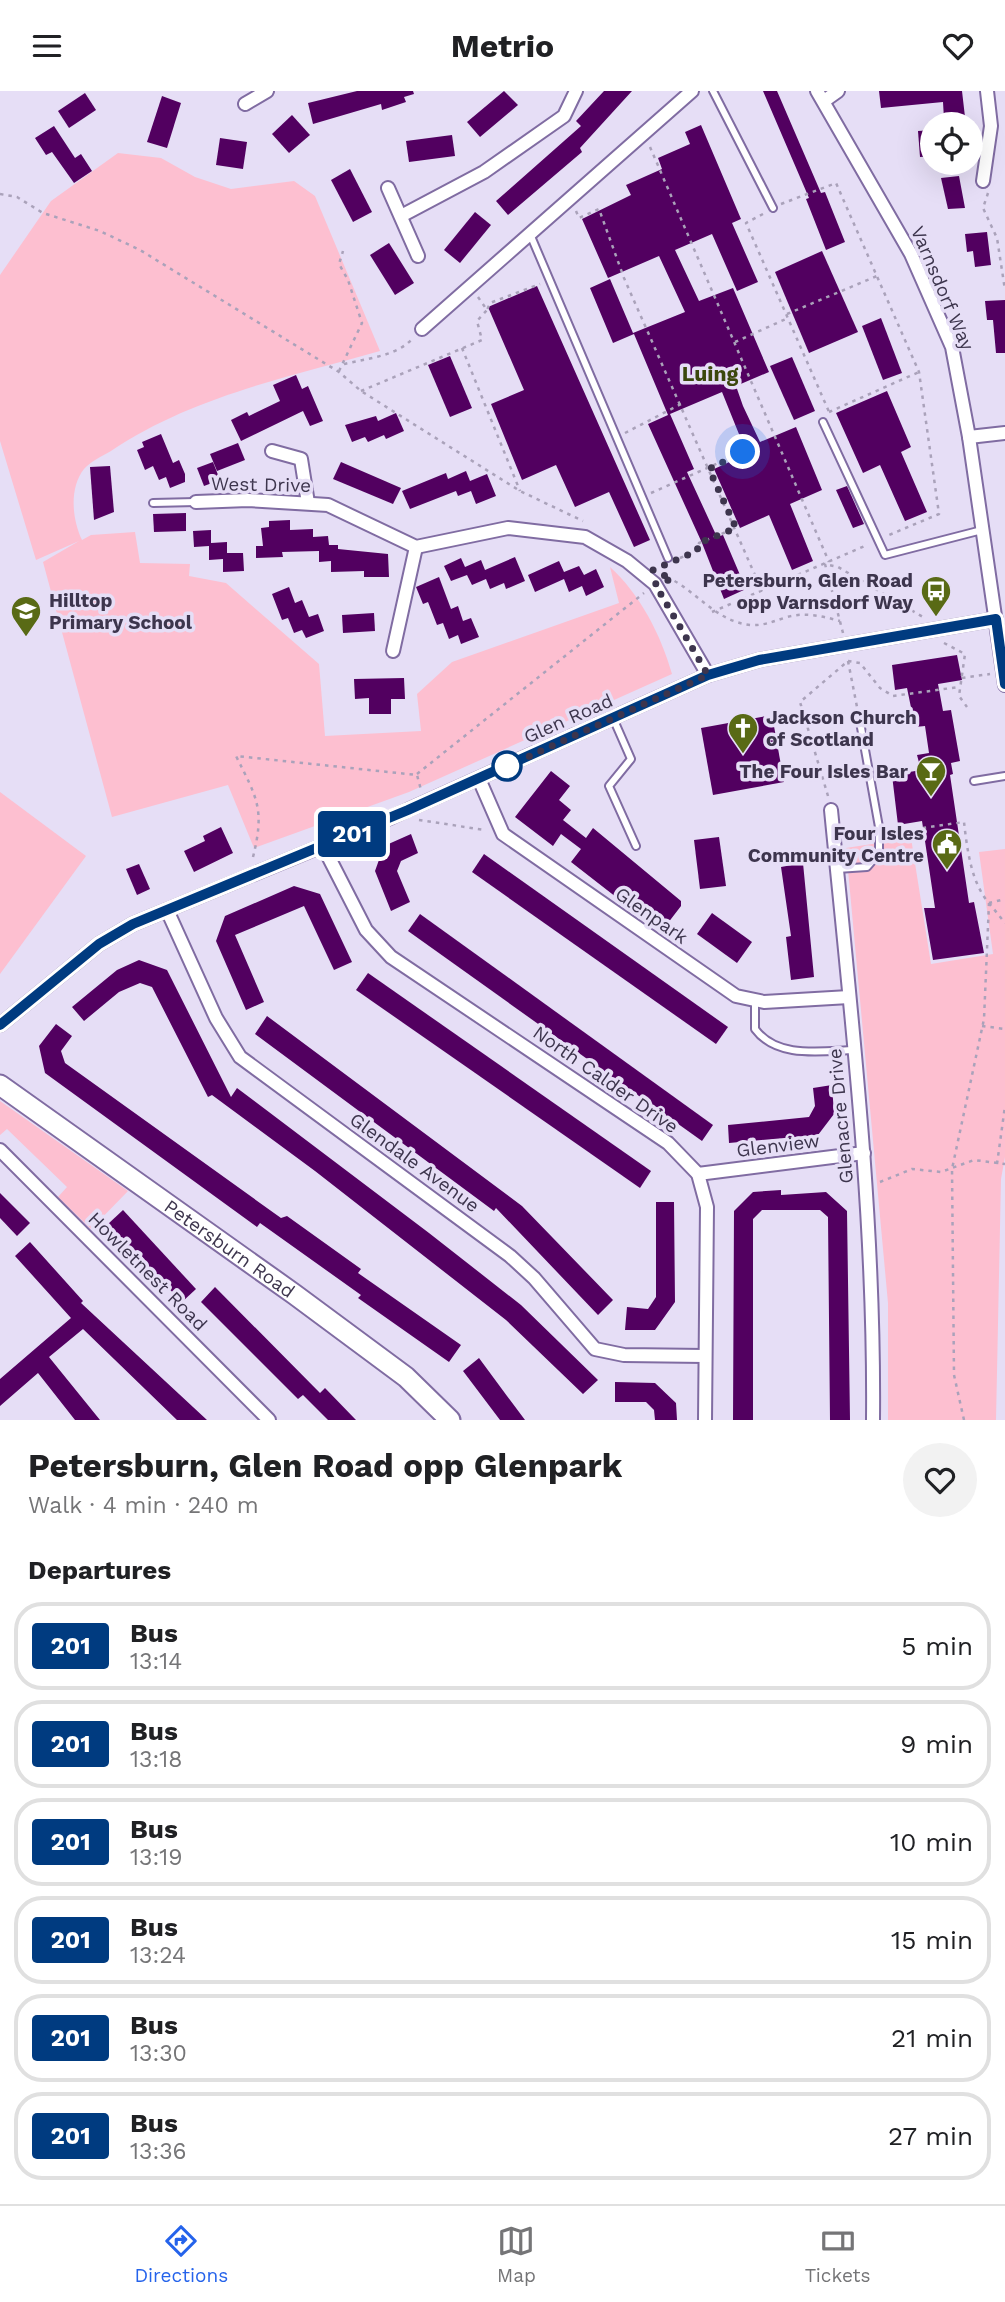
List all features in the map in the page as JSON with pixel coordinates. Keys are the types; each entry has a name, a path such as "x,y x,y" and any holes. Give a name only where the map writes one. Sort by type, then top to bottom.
{"main road":[{"name":"Petersburn Road","path":"0,1086 339,1327 406,1377 450,1420"}],"street":[{"path":"246,104 267,91"},
{"path":"401,216 484,172 564,116 576,91"},
{"path":"422,329 643,131 692,91"},
{"path":"820,96 838,91"},
{"path":"983,181 991,126 987,91"},
{"name":"Varnsdorf Way","path":"820,96 911,254 952,347 970,437 1004,680"},
{"path":"388,188 418,256"},
{"path":"970,437 1005,433"},
{"path":"272,451 301,459 308,503"},
{"name":"West Drive","path":"196,502 248,500 328,505 416,547"},
{"path":"393,651 416,547 508,528 585,537 659,579 708,675"},
{"name":"Glen Road","path":"0,1025 99,944 133,924 425,803 708,675 759,660 996,619"},
{"path":"479,779 505,836"},
{"name":"Glenacre Drive","path":"831,810 864,1153 874,1329 873,1420"},
{"name":"Glenpark","path":"505,836 736,996 755,1000 849,997"},
{"name":"North Calder Drive","path":"323,846 366,930 391,957 668,1143 698,1174 707,1207 705,1420"},
{"name":"Glendale Avenue","path":"167,910 216,1018 240,1057 510,1256 534,1278 596,1349 624,1355 705,1356"},
{"name":"Howletnest Road","path":"0,1150 269,1420"},
{"name":"Glenview","path":"698,1174 864,1153"}],"lane":[{"path":"713,91 774,208"},
{"path":"529,233 668,558"},
{"path":"823,422 885,555 984,530"},
{"path":"153,503 196,502"},
{"path":"613,718 631,759 609,786 636,846"},
{"path":"837,869 867,867 879,853 879,835 860,722"},
{"path":"974,781 1005,776"},
{"path":"755,1000 755,1029 772,1044 803,1052 854,1051"}],"path":[{"path":"643,131 827,563 843,633"},
{"path":"983,181 988,193 983,208 997,238 1005,290"},
{"path":"712,612 939,514 919,372 836,183 774,208 747,223 830,412 831,416 823,422"},
{"path":"0,194 18,197 43,213 100,231 140,250 339,372 361,391 520,491 586,523"},
{"path":"569,197 579,218 599,209 624,278 762,591"},
{"path":"339,372 362,323 353,292 339,264 342,251"},
{"path":"734,342 877,276"},
{"path":"361,391 482,340 477,321 490,303 550,280"},
{"path":"471,285 487,310"},
{"path":"343,364 406,346 422,329"},
{"path":"462,348 520,491"},
{"path":"830,412 919,372"},
{"path":"617,437 681,404"},
{"path":"642,498 743,452"},
{"path":"678,560 697,551 699,543 736,528"},
{"path":"249,875 260,831 259,803 236,756 417,775 659,579 672,579 712,612 747,625 765,625 789,616 814,614 840,621"},
{"path":"659,579 672,579"},
{"path":"848,661 859,663 880,688 893,696 960,687"},
{"path":"848,661 860,722"},
{"path":"831,810 821,764 800,702 848,661"},
{"path":"962,678 1004,680"},
{"path":"417,775 425,803"},
{"path":"392,817 479,828 505,836"},
{"path":"879,835 964,822 969,863 974,868 981,894 1005,923"},
{"path":"989,903 1005,899"},
{"path":"964,1420 954,1375 952,1169 982,1025 989,950 989,903"},
{"path":"982,1025 1005,1029"},
{"path":"997,1164 1005,1106"},
{"path":"866,1187 912,1169 941,1172 974,1160 1005,1164"}],"shaded area":[{"path":"118,153 161,158 195,177 231,189 294,181 315,196 380,351 207,402 142,432 96,459 84,469 74,494 74,513 82,540 91,535 135,532 140,563 190,564 189,576 226,583 319,664 325,736 421,731 417,694 452,662 619,603 610,567 640,602 662,645 672,674 409,792 254,848 228,785 112,817 43,562 79,541 36,560 0,441 0,275 51,201"},
{"path":"0,792 86,856 0,974"},
{"path":"911,838 931,964 993,954 979,852 1005,849 1005,1157 1001,1179 996,1420 888,1420 888,1303 846,848"},
{"path":"0,1101 128,1191 91,1229 58,1197 67,1187 7,1129 0,1135"}],"building":[{"path":"357,91 413,91 414,94 404,97 406,102 382,110 381,104 313,124 308,103"},
{"path":"504,91 518,105 480,137 467,122"},
{"path":"604,91 632,91 580,148 582,152 508,215 496,201 581,126 576,121"},
{"path":"763,91 777,91 821,193 825,192 845,242 826,250 806,199 809,198"},
{"path":"879,91 962,91 964,112 944,112 943,102 881,108"},
{"path":"85,93 96,110 69,128 58,111"},
{"path":"162,96 181,103 167,148 147,142"},
{"path":"292,115 310,135 289,153 272,134"},
{"path":"701,125 741,219 732,223 758,282 737,291 712,234 675,250 699,301 733,288 769,372 736,386 743,406 760,442 796,427 822,490 790,504 813,561 792,570 769,515 740,528 714,469 747,454 722,392 670,414 694,469 687,472 717,537 723,535 746,589 724,599 702,543 648,424 668,415 634,334 613,343 590,288 610,279 633,333 685,312 659,256 608,278 582,219 631,195 626,185 662,169 658,158 690,144 685,132"},
{"path":"54,126 75,158 81,154 92,171 74,183 52,152 46,155 35,138"},
{"path":"452,135 455,156 409,162 406,141"},
{"path":"220,138 247,142 243,169 216,165"},
{"path":"350,169 372,212 353,222 331,180"},
{"path":"959,176 965,208 948,209 941,178"},
{"path":"475,212 491,225 460,263 444,250"},
{"path":"987,232 991,265 975,267 973,251 967,252 965,234"},
{"path":"389,243 414,283 395,295 370,255"},
{"path":"822,251 858,332 809,353 775,272"},
{"path":"537,286 650,540 634,547 609,492 575,507 556,465 522,480 491,404 524,390 488,307"},
{"path":"1005,300 1005,353 996,353 993,320 987,320 985,301"},
{"path":"881,318 902,373 883,380 862,326"},
{"path":"450,356 472,408 450,417 428,365"},
{"path":"792,357 815,411 794,420 770,366"},
{"path":"296,375 302,389 308,386 323,421 310,426 303,411 241,441 231,420 247,412 249,416 280,401 273,385"},
{"path":"887,391 911,447 901,452 927,512 905,521 880,465 863,473 836,413"},
{"path":"396,413 404,431 386,439 384,435 368,442 365,437 352,442 345,425 376,416 378,421"},
{"path":"161,434 173,463 179,460 185,474 185,482 170,488 166,477 159,480 153,466 145,470 137,450 144,447 142,442"},
{"path":"238,443 245,460 217,471 210,454"},
{"path":"213,462 220,480 204,486 197,468"},
{"path":"341,462 401,488 393,504 333,479"},
{"path":"110,466 114,512 94,520 90,467"},
{"path":"466,471 470,481 487,474 496,496 476,504 471,491 458,496 456,491 410,509 402,491 446,473 448,479"},
{"path":"847,486 864,524 853,528 836,490"},
{"path":"186,513 186,531 154,532 153,514"},
{"path":"290,520 290,530 313,529 313,537 328,536 329,545 338,545 338,549 388,554 389,577 364,577 364,571 331,572 331,561 319,562 319,551 282,552 283,557 256,558 256,546 263,546 261,528 269,527 269,521"},
{"path":"211,530 211,543 227,542 227,553 243,553 244,571 223,572 223,559 209,560 209,546 194,547 193,531"},
{"path":"515,557 525,581 506,589 504,583 490,589 486,579 472,585 467,575 451,581 444,566 461,558 465,567 481,560 485,570"},
{"path":"559,561 564,572 579,566 584,575 596,569 604,587 586,596 582,586 569,592 564,579 535,592 528,575"},
{"path":"439,577 451,609 458,606 463,621 471,618 479,637 461,644 458,635 449,639 443,623 437,625 428,602 423,604 416,587"},
{"path":"289,587 295,603 302,600 309,617 318,614 324,631 306,638 302,630 294,633 288,618 282,620 272,594"},
{"path":"374,613 375,631 343,633 342,615"},
{"path":"957,655 962,680 938,684 943,711 951,710 960,761 951,763 953,774 950,775 969,903 974,902 984,953 933,960 924,908 935,908 922,821 898,825 892,775 921,770 917,755 929,753 925,726 915,727 907,688 895,690 892,665"},
{"path":"404,678 405,699 391,699 391,714 369,714 369,698 355,699 354,679"},
{"name":"Jackson Church of Scotland","path":"772,715 784,782 713,795 701,728"},
{"path":"551,771 570,786 559,800 571,810 563,820 586,838 593,828 681,901 681,906 661,932 571,862 581,849 561,834 553,846 515,817"},
{"path":"221,827 233,853 194,872 184,851 205,841 203,836"},
{"path":"411,834 418,853 401,861 397,871 410,902 391,911 375,871 384,846"},
{"path":"719,837 726,886 700,889 694,840"},
{"path":"484,854 728,1027 716,1044 472,872"},
{"path":"803,863 814,977 791,980 786,937 791,936 781,867"},
{"path":"139,864 150,889 137,895 126,869"},
{"path":"294,886 320,894 352,962 334,970 304,906 235,935 264,1002 246,1010 216,941 225,916"},
{"path":"712,913 752,942 737,963 697,934"},
{"path":"420,914 713,1125 702,1141 408,931"},
{"path":"139,960 167,970 231,1097 237,1088 429,1233 521,1305 598,1380 583,1394 506,1320 315,1171 212,1095 208,1097 152,987 140,983 119,992 84,1021 72,1007 117,970"},
{"path":"368,973 651,1171 640,1188 356,990"},
{"path":"267,1016 522,1206 613,1300 598,1315 496,1208 494,1211 255,1034"},
{"path":"56,1024 72,1036 61,1051 65,1063 281,1218 287,1216 361,1269 358,1273 461,1345 449,1362 358,1298 361,1295 260,1223 257,1227 45,1073 39,1046"},
{"path":"832,1085 834,1114 818,1135 729,1143 728,1125 809,1117 815,1106 813,1088"},
{"path":"781,1190 781,1195 826,1192 847,1211 850,1420 830,1420 828,1217 820,1210 762,1210 753,1219 753,1420 733,1420 734,1211 753,1192"},
{"path":"0,1193 30,1223 17,1236 0,1218"},
{"path":"656,1202 674,1202 675,1302 655,1330 625,1330 627,1307 648,1309 656,1297"},
{"path":"123,1210 196,1289 182,1302 107,1225"},
{"path":"30,1242 83,1301 81,1303 207,1420 177,1420 83,1329 49,1357 100,1420 75,1420 38,1373 0,1406 0,1379 71,1318 15,1256"},
{"path":"215,1287 320,1393 325,1388 356,1420 328,1420 303,1395 298,1399 201,1302"},
{"path":"479,1358 525,1420 500,1420 463,1371"},
{"path":"615,1382 655,1383 676,1403 677,1420 655,1420 654,1410 646,1402 615,1402"}],"bus line":[{"name":"201","path":"0,1025 99,944 133,924 408,810 708,675 759,660 996,619 1005,684"}],"place":[{"name":"Petersburn, Glen Road opp Varnsdorf Way","path":"936,618"},
{"name":"Hilltop Primary School","path":"26,638"},
{"name":"Jackson Church of Scotland","path":"743,755"},
{"name":"The Four Isles Bar","path":"931,798"},
{"name":"Four Isles Community Centre","path":"947,871"}],"district":[{"name":"Luing","path":"710,374"}],"route":[{"path":"507,766 501,769 708,675 655,584 672,579 653,570 697,551 699,543 736,528 709,469 743,452"}]}
